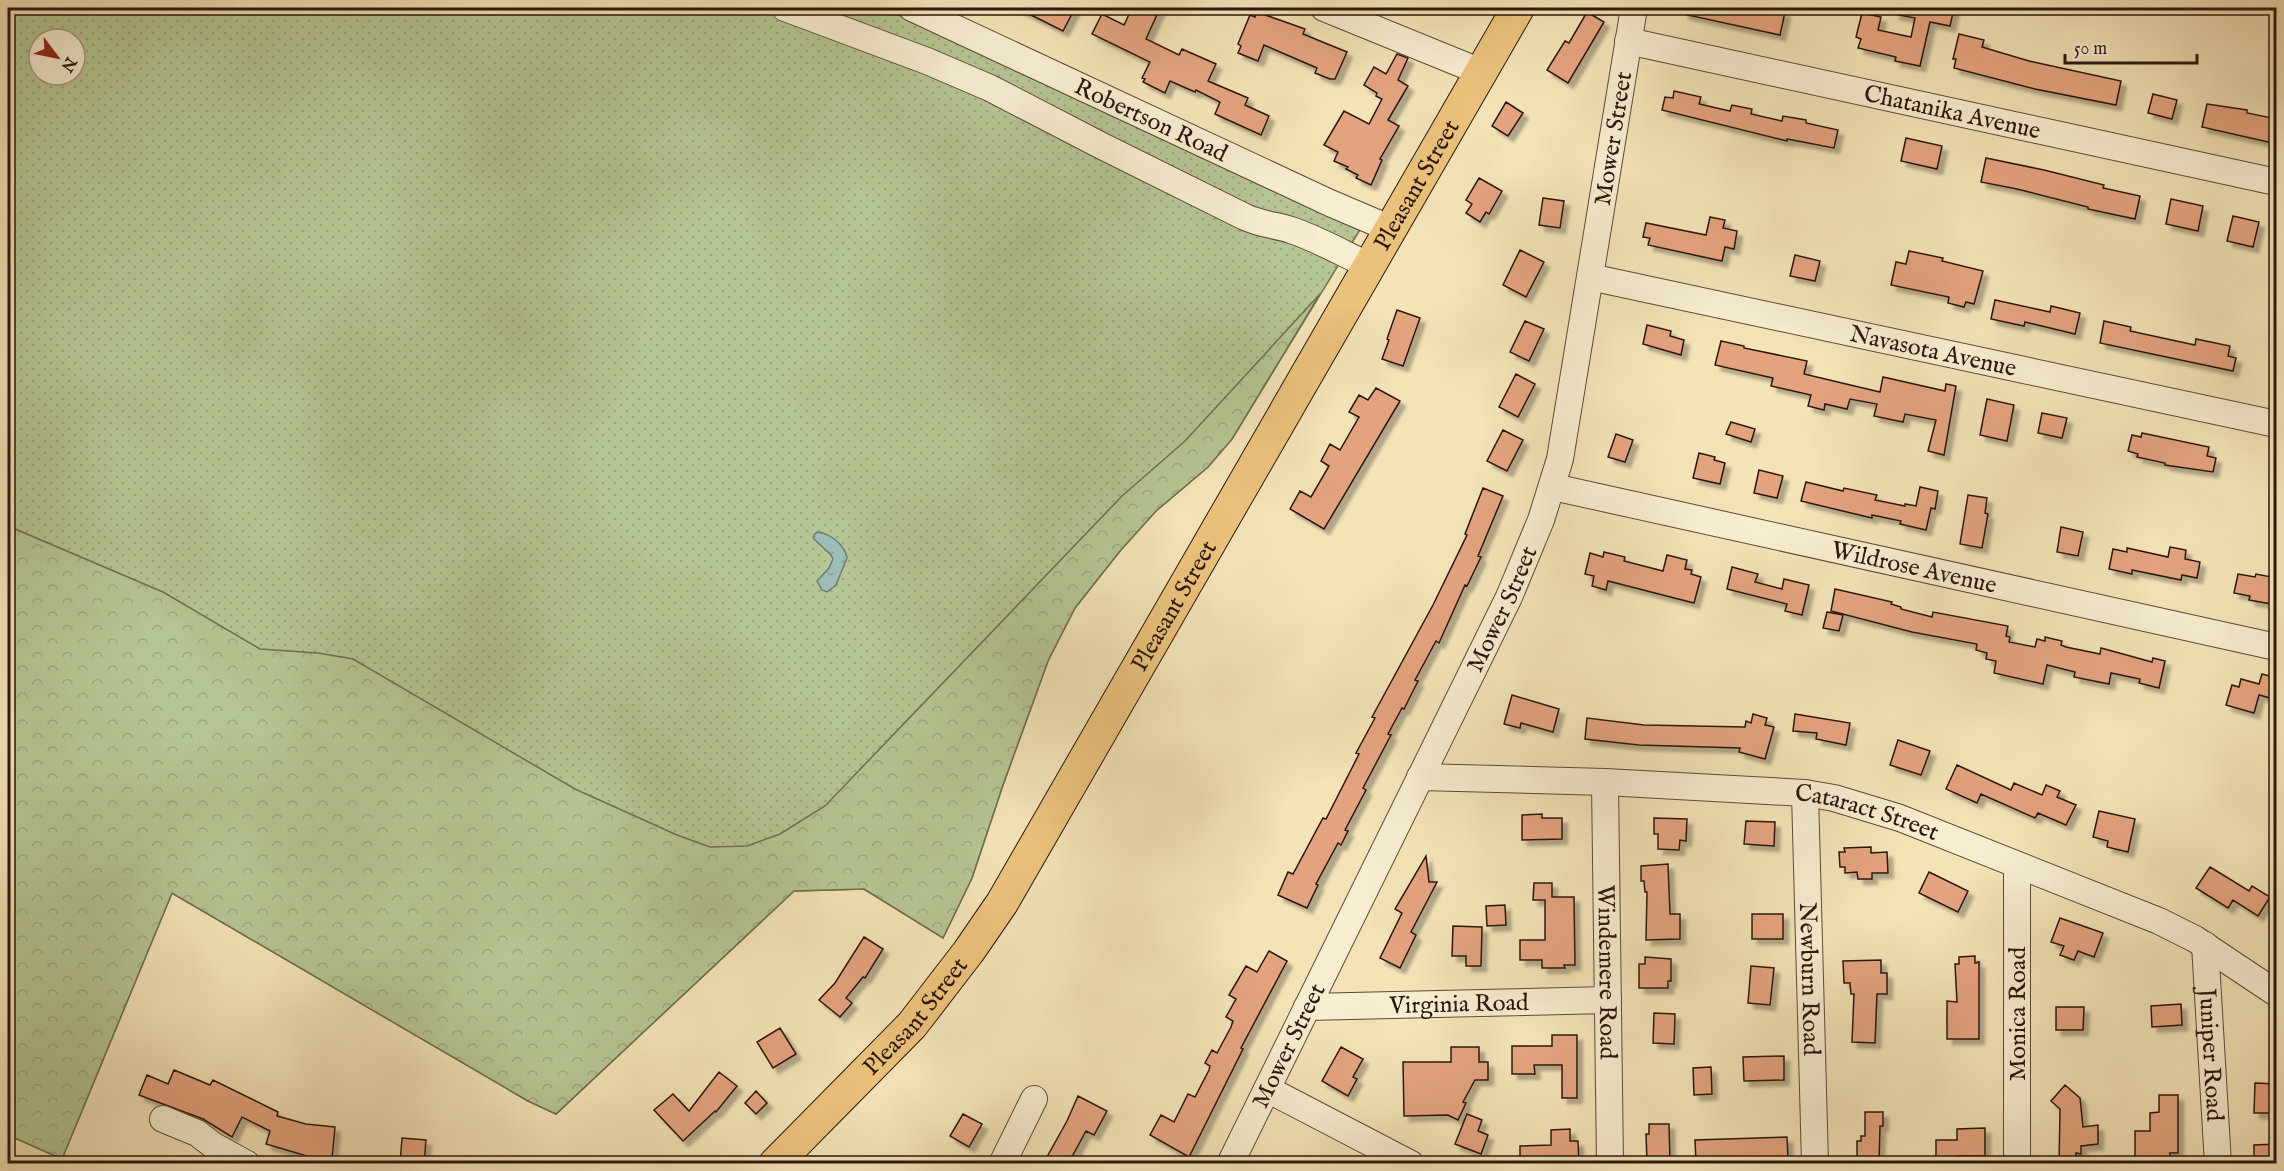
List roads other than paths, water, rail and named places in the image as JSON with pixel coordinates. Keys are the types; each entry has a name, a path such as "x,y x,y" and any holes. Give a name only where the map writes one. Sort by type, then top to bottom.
{"main road":[{"name":"Pleasant Street","path":"775,1164 895,1044 982,934 1012,887 1518,8"}],"street":[{"path":"785,8 990,87 1245,217 1260,224 1290,230 1313,239 1370,266"},
{"name":"Robertson Road","path":"912,8 1330,203 1391,229"},
{"path":"1324,8 1481,72"},
{"name":"Mower Street","path":"1230,1164 1516,582 1553,487 1565,432 1634,8"},
{"name":"Chatanika Avenue","path":"1628,41 2277,182"},
{"name":"Navasota Avenue","path":"1590,277 2277,424"},
{"name":"Wildrose Avenue","path":"1553,487 2277,647"},
{"name":"Cataract Street","path":"1420,777 1605,782 1805,793 1834,798 1884,812 2159,921 2205,945 2277,993"},
{"name":"Windemere Road","path":"1605,782 1610,1164"},
{"name":"Newburn Road","path":"1805,793 1815,1164"},
{"name":"Monica Road","path":"2017,865 2017,1164"},
{"name":"Juniper Road","path":"2205,945 2218,1164"},
{"name":"Virginia Road","path":"1307,1007 1608,1000"},
{"path":"1267,1089 1411,1164"},
{"path":"1002,1164 1034,1100"},
{"path":"163,1119 197,1133 214,1146 247,1164"}],"water":[{"path":"817,532 836,540 847,558 836,585 827,592 822,590 817,581 829,568 833,559 814,539"}]}
